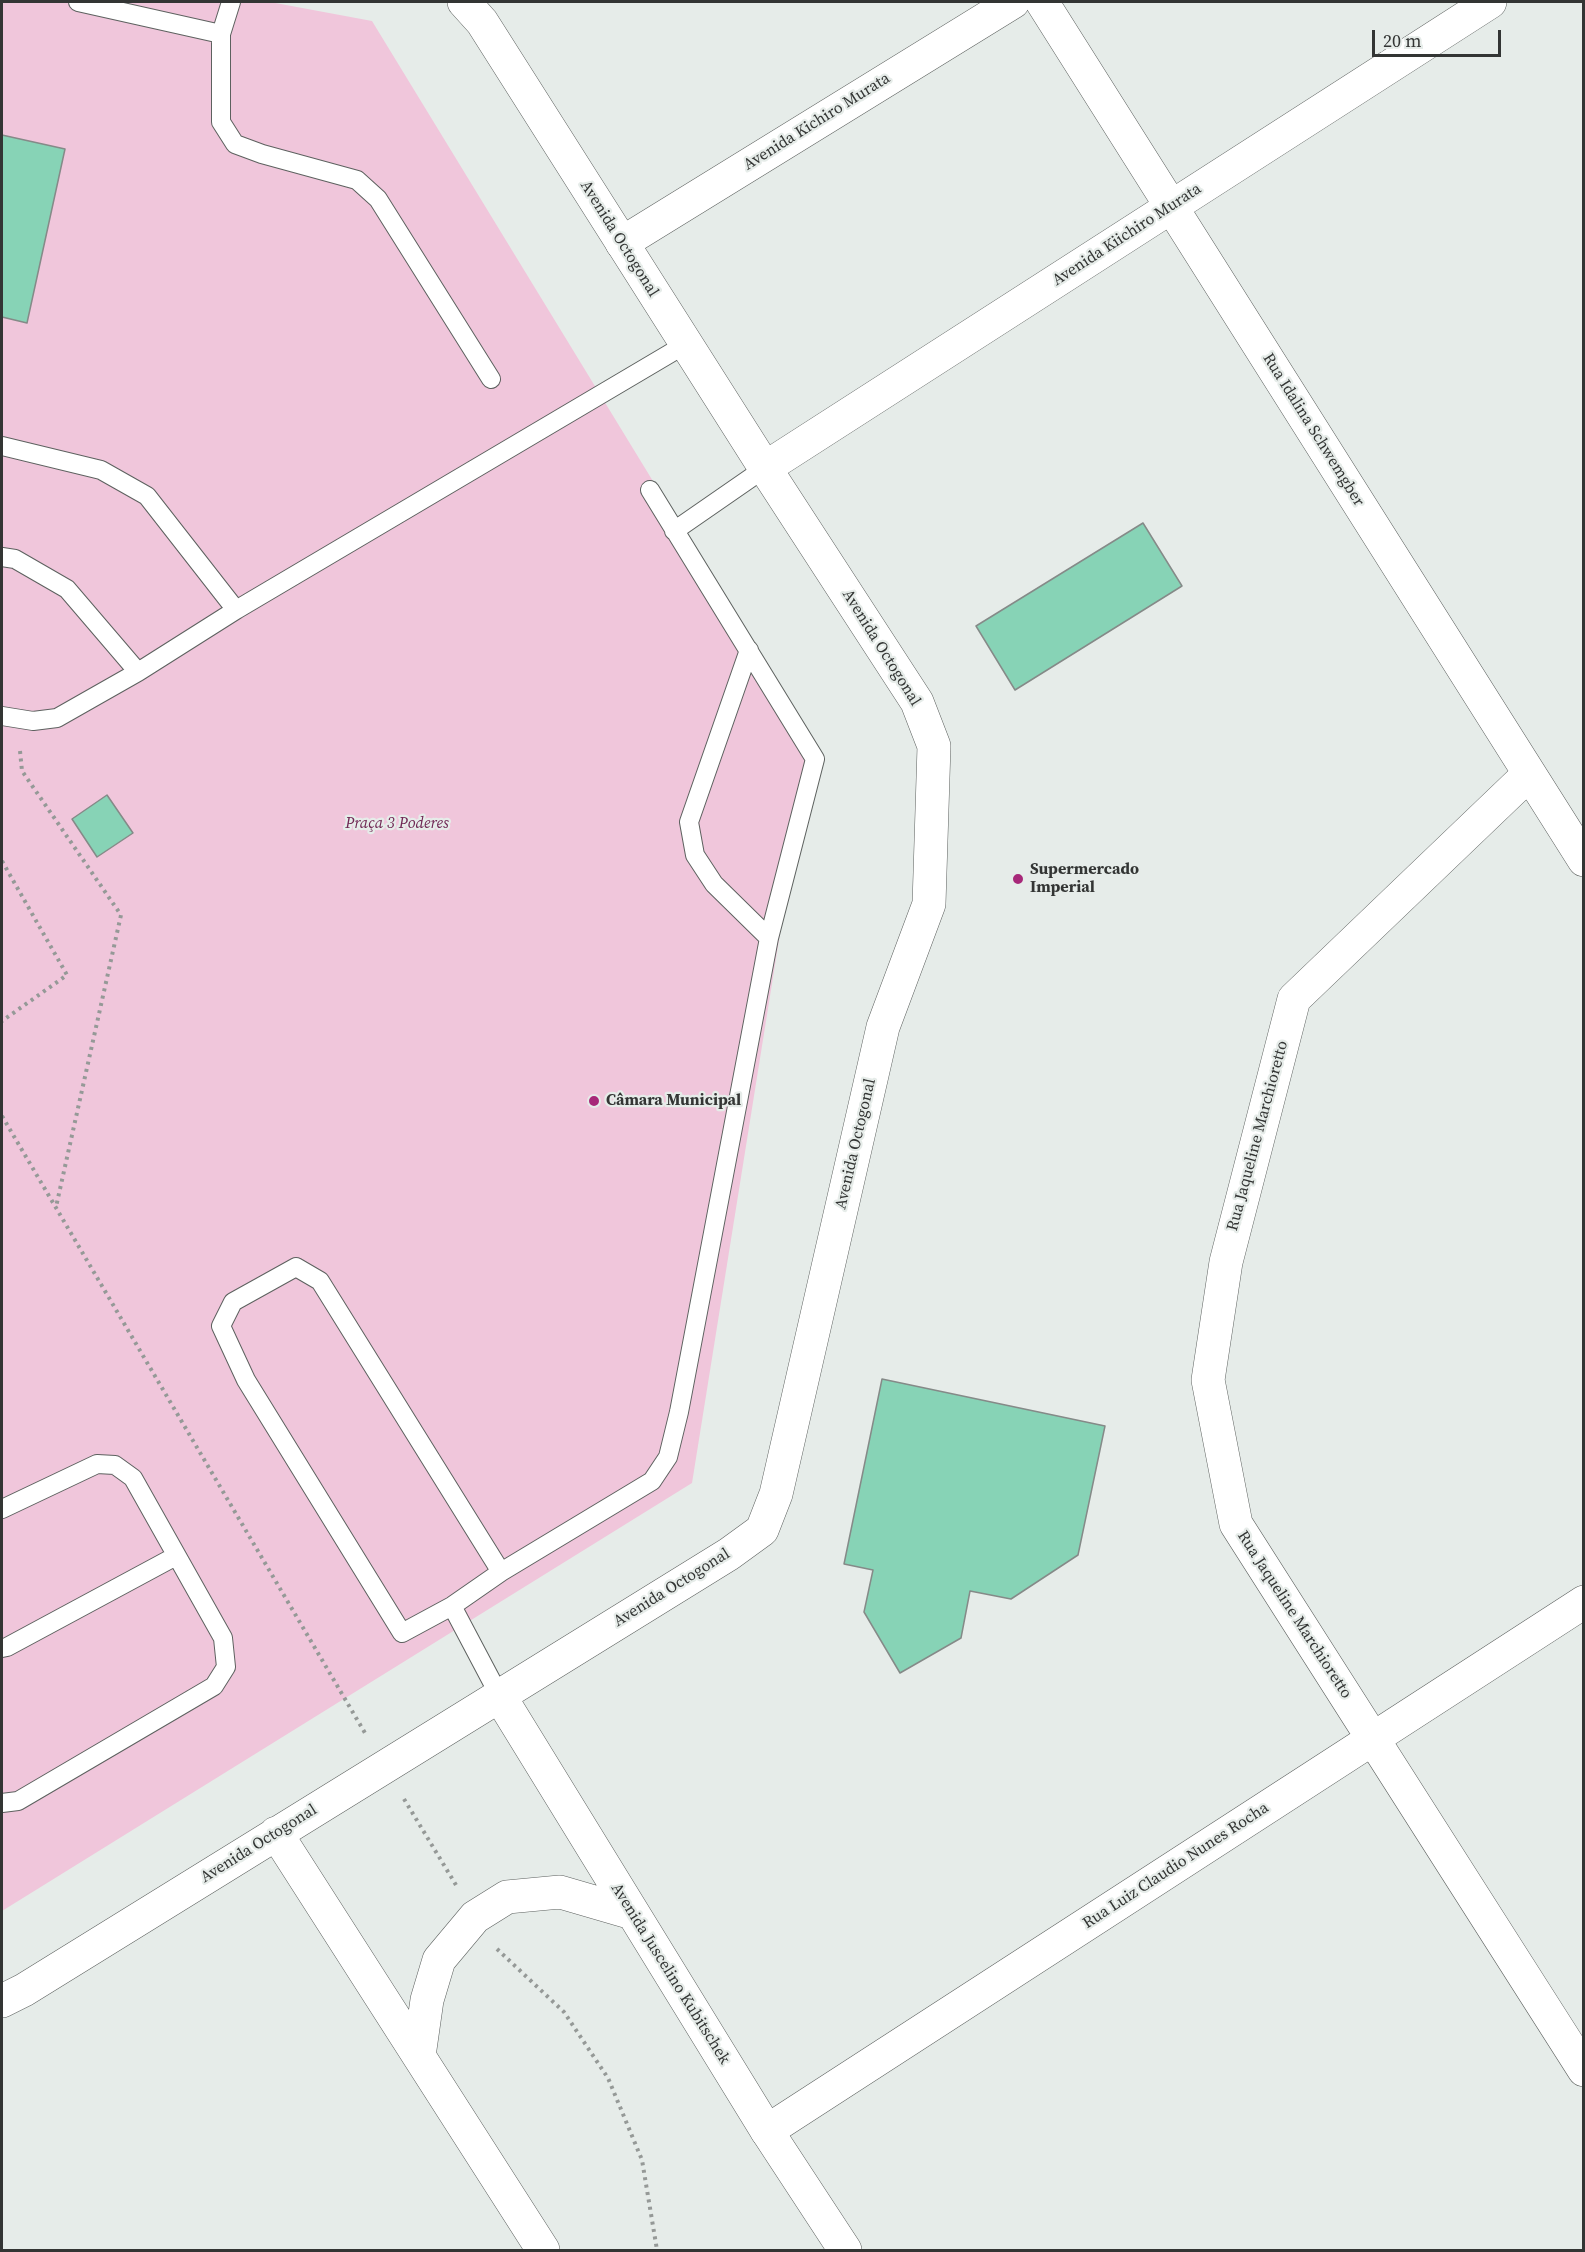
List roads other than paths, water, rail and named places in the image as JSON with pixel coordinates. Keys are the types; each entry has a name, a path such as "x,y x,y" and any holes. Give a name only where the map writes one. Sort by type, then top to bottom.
{"street":[{"name":"Avenida Octogonal","path":"2,2001 24,1990 729,1554 762,1530 776,1494 883,1027 929,904 934,746 917,702 765,468 482,22 464,2"},
{"name":"Avenida Kichiro Murata","path":"622,243 1013,2"},
{"name":"Rua Idalina Schwemgber","path":"1042,2 1584,860"},
{"name":"Avenida Kiichiro Murata","path":"765,468 1490,2"},
{"name":"Rua Jaqueline Marchioretto","path":"1529,774 1294,999 1226,1262 1208,1380 1236,1524 1584,2070"},
{"name":"Rua Luiz Claudio Nunes Rocha","path":"767,2131 1584,1602"},
{"name":"Avenida Juscelino Kubitschek","path":"499,1695 767,2131 844,2250"},
{"path":"276,1833 543,2250"},
{"path":"419,2056 427,2000 439,1960 475,1917 507,1897 560,1892 632,1913"}],"lane":[{"path":"78,2 221,34"},
{"path":"231,2 221,34 221,122 235,144 262,154 357,180 378,199 491,380"},
{"path":"2,716 33,721 57,718 138,672 236,610 686,344"},
{"path":"2,446 101,470 147,496 236,610"},
{"path":"674,531 765,468"},
{"path":"501,1572 320,1281 296,1267 232,1302 221,1326 246,1380 402,1633 452,1606 501,1572 652,1481 668,1456 679,1412 769,938 815,759 650,490"},
{"path":"2,557 15,559 67,589 138,672"},
{"path":"748,650 689,822 695,855 714,884 769,938"},
{"path":"2,1509 97,1464 115,1465 133,1478 224,1638 226,1667 214,1686 18,1801 2,1803"},
{"path":"2,1648 176,1556"},
{"path":"452,1606 499,1695"}],"place":[{"name":"Supermercado Imperial","path":"1018,879"},
{"name":"Câmara Municipal","path":"594,1101"}],"park label":[{"name":"Praça 3 Poderes","path":"397,824"}]}
